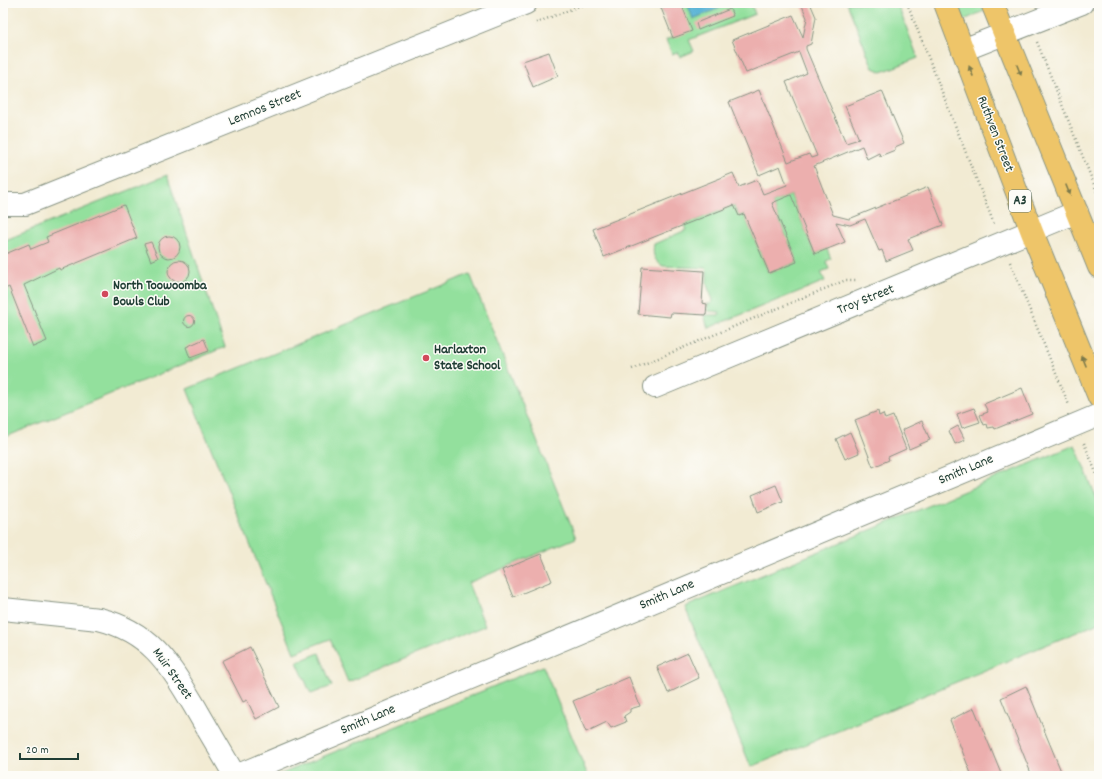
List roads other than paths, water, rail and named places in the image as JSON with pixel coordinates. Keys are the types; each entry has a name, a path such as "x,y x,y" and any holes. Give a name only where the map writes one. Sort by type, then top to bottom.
{"highway":[{"name":"Ruthven Street","path":"945,3 1032,232 1099,398"},
{"path":"992,3 1099,267"}],"street":[{"name":"Lemnos Street","path":"3,204 15,206 25,204 526,3"},
{"path":"963,50 1082,3"},
{"name":"Troy Street","path":"655,387 1032,232 1077,212"},
{"name":"Smith Lane","path":"236,776 1099,415"},
{"name":"Muir Street","path":"3,609 99,618 112,622 138,634 152,645 171,668 236,776"}],"water":[{"path":"687,3 732,3 693,19"}],"place":[{"name":"North Toowoomba Bowls Club","path":"105,294"},
{"name":"Harlaxton State School","path":"426,358"}]}
